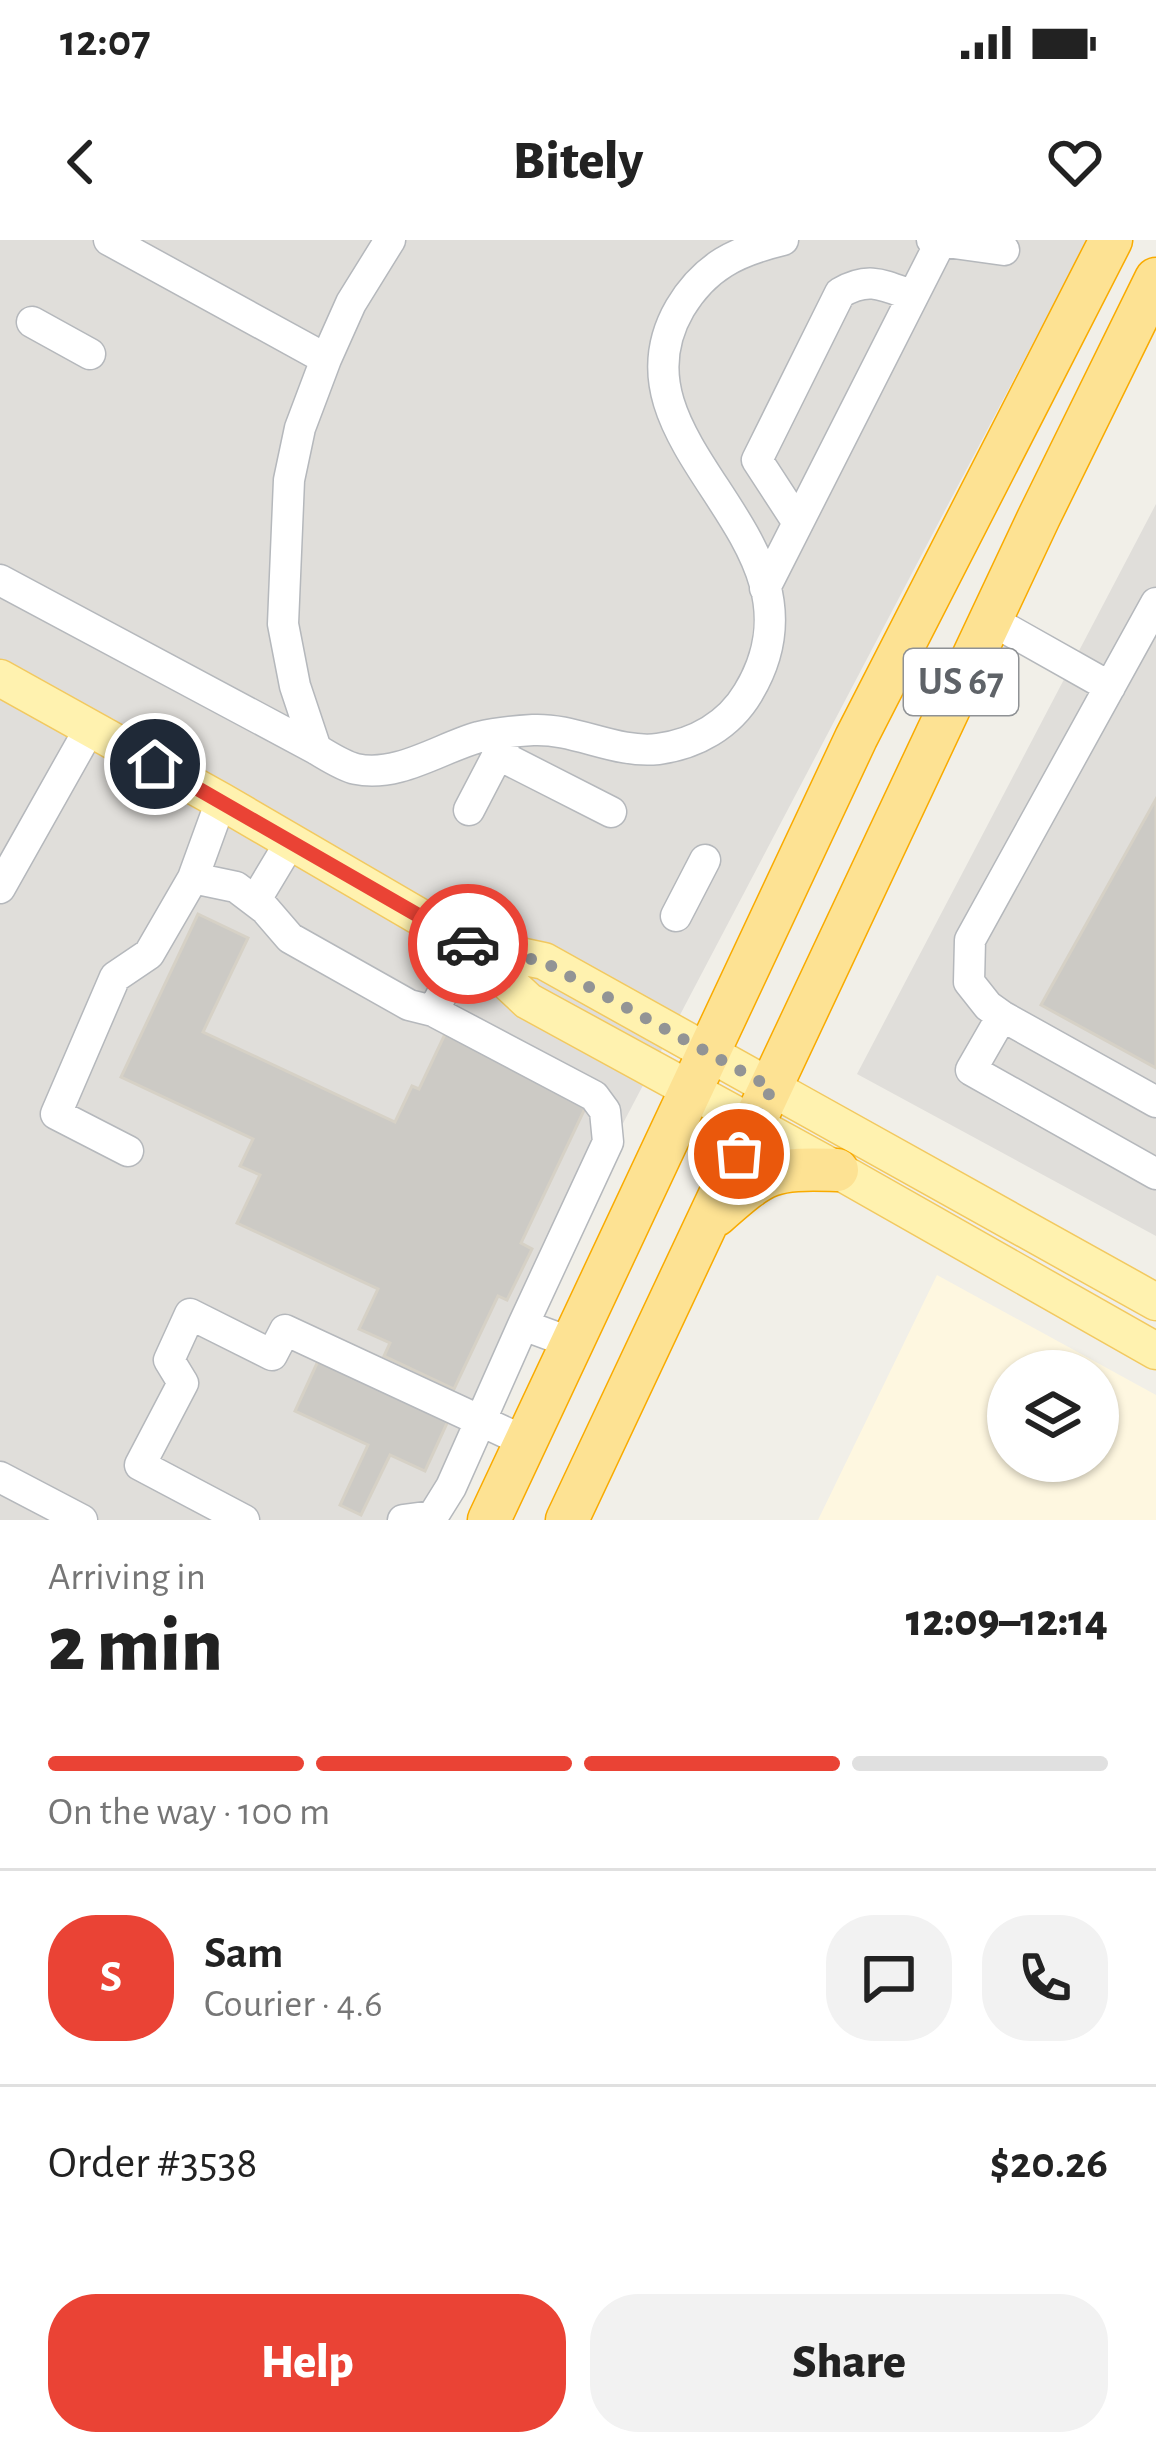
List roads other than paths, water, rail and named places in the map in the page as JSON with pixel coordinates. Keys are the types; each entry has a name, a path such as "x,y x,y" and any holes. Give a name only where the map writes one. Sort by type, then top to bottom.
{"highway":[{"name":"US 67","path":"489,1520 856,738 1111,240"},
{"name":"US 67","path":"566,1520 991,620 1151,295"},
{"path":"706,1224 770,1173 796,1168 837,1170"}],"main road":[{"path":"5,678 468,945 528,1001 699,1071 1156,1302"},
{"path":"763,1106 837,1170 1156,1351"}],"lane":[{"path":"110,240 326,359"},
{"path":"316,749 295,686 283,624 289,480 300,428 326,359 351,303 390,240"},
{"path":"470,810 503,744 535,730 656,749 686,742 718,728 740,707 760,672 769,638 760,564 671,413 663,359 671,323 689,293 715,266 754,247 783,240"},
{"path":"765,588 913,296 936,241 1004,250"},
{"path":"798,523 757,460 840,293 869,282 913,296"},
{"path":"32,322 90,354"},
{"path":"0,580 353,769 379,771 480,737 503,744 611,812"},
{"path":"1156,603 970,940 969,982 1002,1016 1156,1102"},
{"path":"991,620 1110,687"},
{"path":"0,889 90,728"},
{"path":"128,1151 56,1114 115,977 149,954 193,878 220,801"},
{"path":"255,902 291,842"},
{"path":"676,916 705,860"},
{"path":"193,878 236,887 290,938 409,1005 433,1011 594,1096 605,1111 608,1142 451,1487 426,1519"},
{"path":"433,1011 468,945"},
{"path":"1002,1016 971,1070 1156,1174"},
{"path":"244,1520 140,1466 182,1384 169,1360 190,1314 272,1355 285,1330 526,1442"},
{"path":"523,1324 572,1343"},
{"path":"0,1477 82,1520"}]}
